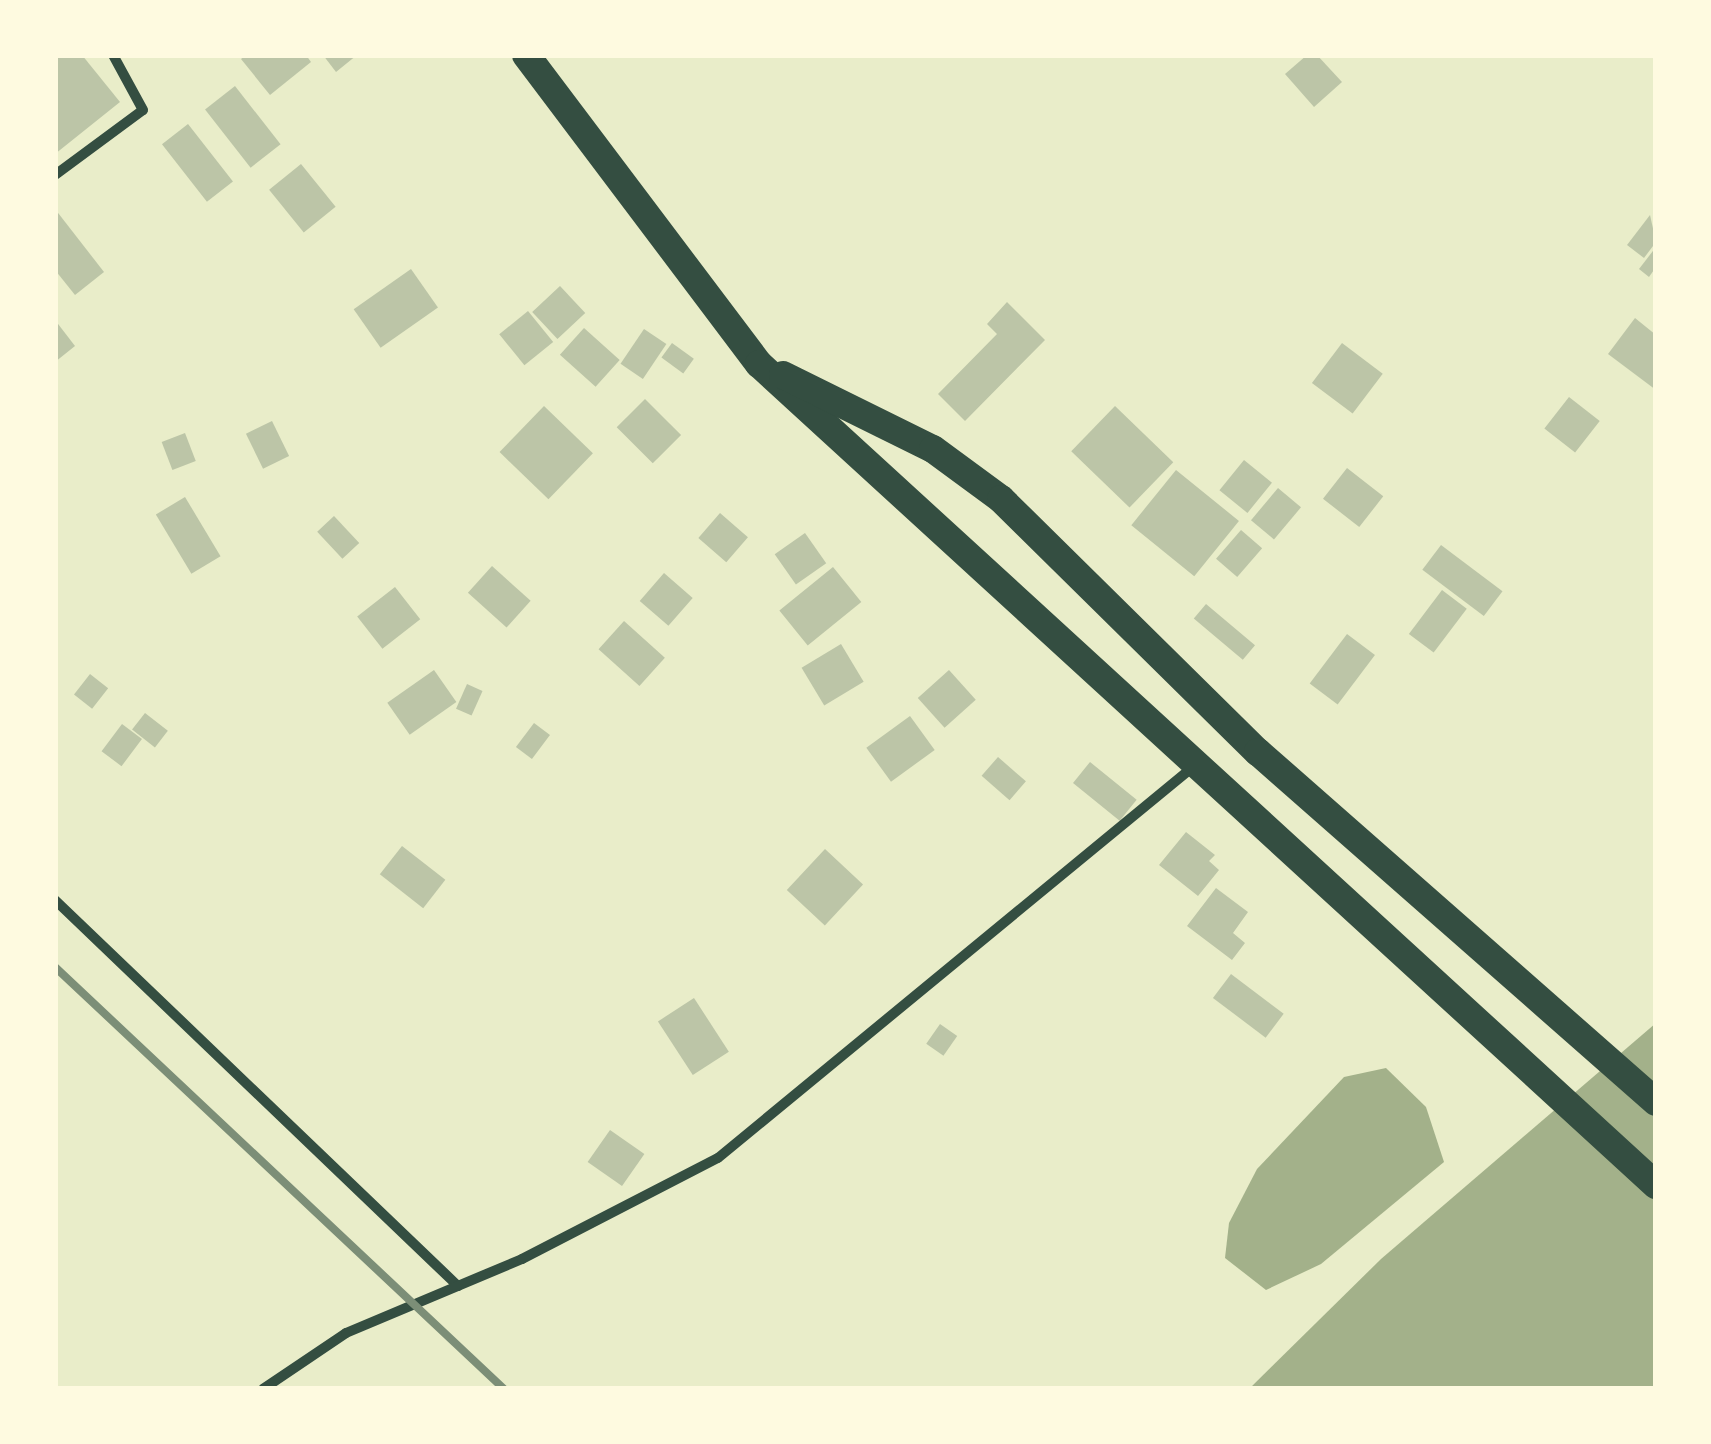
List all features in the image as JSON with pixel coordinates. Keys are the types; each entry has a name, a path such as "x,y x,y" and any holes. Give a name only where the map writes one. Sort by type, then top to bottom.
{"highway":[{"path":"526,55 759,364 1394,951 1656,1185"},
{"path":"759,364 933,449 1000,500 1258,752 1656,1102"}],"street":[{"path":"55,175 143,110 113,55"},
{"path":"263,1389 346,1334 458,1286 718,1158 1194,766"},
{"path":"55,900 458,1286"}],"shaded area":[{"path":"1656,1023 1656,1389 1249,1389 1381,1259"},
{"path":"1386,1068 1426,1107 1444,1162 1321,1264 1266,1290 1225,1258 1229,1223 1257,1169 1344,1077"}],"building":[{"path":"55,55 82,55 120,102 55,154"},
{"path":"246,55 306,55 311,62 270,95 241,59"},
{"path":"323,55 357,55 336,72"},
{"path":"1307,55 1317,55 1342,82 1314,107 1285,74"},
{"path":"235,86 281,144 251,168 205,109"},
{"path":"188,124 233,182 207,202 162,144"},
{"path":"301,164 336,207 304,233 269,190"},
{"path":"55,209 104,272 75,295 55,270"},
{"path":"1650,215 1656,242 1644,258 1627,245"},
{"path":"1656,247 1656,267 1649,277 1639,269"},
{"path":"411,269 438,308 381,348 354,309"},
{"path":"560,286 585,313 557,339 532,312"},
{"path":"1007,302 1045,340 965,421 938,394 997,334 987,324"},
{"path":"528,311 553,342 524,365 499,334"},
{"path":"1635,318 1656,335 1656,390 1608,354"},
{"path":"55,320 75,346 55,362"},
{"path":"584,328 620,360 596,387 560,355"},
{"path":"644,329 666,344 643,379 621,364"},
{"path":"672,343 694,359 683,373 661,358"},
{"path":"1342,343 1383,374 1353,414 1312,383"},
{"path":"1569,397 1600,421 1575,453 1544,429"},
{"path":"645,399 681,435 653,463 617,427"},
{"path":"544,406 593,453 548,499 500,452"},
{"path":"1115,406 1173,462 1130,508 1071,451"},
{"path":"272,421 289,456 263,469 246,434"},
{"path":"185,433 196,461 172,470 162,442"},
{"path":"1244,460 1272,483 1247,513 1219,490"},
{"path":"1347,468 1383,496 1359,527 1323,499"},
{"path":"1176,470 1239,521 1194,576 1131,525"},
{"path":"1278,488 1301,507 1274,539 1251,520"},
{"path":"185,497 221,556 191,574 156,515"},
{"path":"720,513 748,537 726,562 698,538"},
{"path":"334,516 359,543 342,559 317,532"},
{"path":"1241,530 1262,548 1237,577 1216,559"},
{"path":"805,533 826,563 796,585 775,554"},
{"path":"1441,545 1502,591 1484,616 1422,570"},
{"path":"492,566 531,601 507,628 468,593"},
{"path":"833,567 861,602 808,645 779,610"},
{"path":"664,573 693,598 668,626 640,601"},
{"path":"395,587 420,619 382,649 357,617"},
{"path":"1442,590 1467,609 1434,653 1409,634"},
{"path":"1206,604 1255,645 1243,660 1194,619"},
{"path":"624,621 665,658 639,686 599,649"},
{"path":"1347,634 1375,655 1338,705 1310,684"},
{"path":"841,644 864,682 824,705 802,668"},
{"path":"434,670 456,702 410,735 387,703"},
{"path":"949,670 976,700 945,728 918,698"},
{"path":"90,674 108,688 92,709 74,694"},
{"path":"467,684 483,691 472,716 456,709"},
{"path":"145,713 168,731 155,747 132,730"},
{"path":"910,716 935,750 891,782 866,748"},
{"path":"534,723 550,735 532,759 516,747"},
{"path":"122,724 142,739 122,766 102,751"},
{"path":"998,757 1026,781 1010,800 982,776"},
{"path":"1090,762 1137,800 1120,821 1073,783"},
{"path":"1186,832 1215,855 1209,861 1219,870 1198,896 1159,865"},
{"path":"402,846 445,880 423,908 380,874"},
{"path":"825,849 863,884 825,925 787,890"},
{"path":"1216,888 1248,912 1233,933 1245,943 1232,960 1187,926"},
{"path":"1231,974 1284,1014 1266,1038 1213,998"},
{"path":"694,998 729,1052 693,1075 658,1021"},
{"path":"940,1024 957,1036 943,1056 926,1044"},
{"path":"610,1130 644,1154 622,1186 588,1162"}],"railway":[{"path":"55,967 504,1389"}]}
